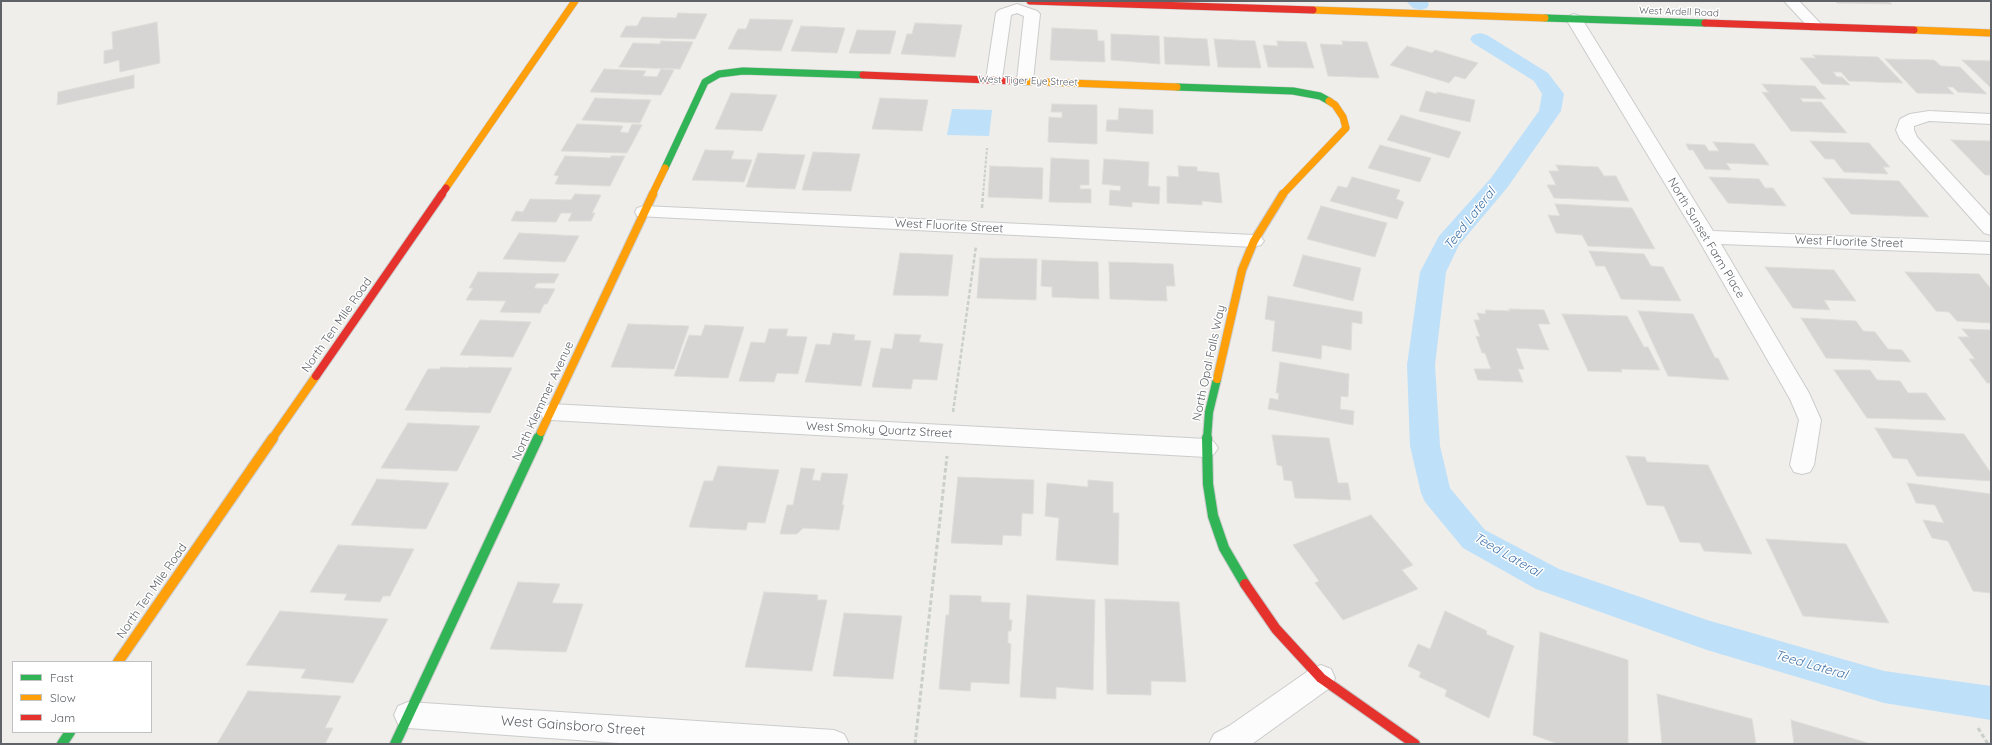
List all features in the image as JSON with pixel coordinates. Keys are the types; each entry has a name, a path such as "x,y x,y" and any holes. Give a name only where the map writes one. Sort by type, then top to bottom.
{"street":[{"name":"North Ten Mile Road","path":"119,661 575,1"},
{"path":"1791,1 1816,27"},
{"path":"994,79 1004,13 1022,3 1032,14 1025,80"},
{"name":"West Ardell Road","path":"1022,3 1991,33"},
{"name":"North Sunset Farm Place","path":"1574,19 1707,237 1804,406 1810,420 1802,464"},
{"name":"West Tiger Eye Street","path":"719,74 743,71 1025,80 1293,91 1320,96 1336,104"},
{"name":"North Klemmer Avenue","path":"395,744 705,82 719,74"},
{"name":"North Opal Falls Way","path":"1336,104 1343,117 1346,128 1282,195 1254,241 1240,278 1209,412 1206,448 1208,484 1213,516 1224,548 1246,586 1276,629 1321,678 1415,744"},
{"path":"1991,119 1929,116 1916,118 1906,122 1905,130 1909,139 1991,229"},
{"name":"West Fluorite Street","path":"644,212 1254,241"},
{"name":"West Fluorite Street","path":"1707,237 1991,248"},
{"name":"West Smoky Quartz Street","path":"551,412 1206,448"},
{"path":"1224,744 1239,736 1321,678"},
{"name":"West Gainsboro Street","path":"408,715 834,744"},
{"path":"62,744 69,733"}],"path":[{"path":"1978,728 1988,744"}],"water":[{"path":"952,109 992,110 989,136 947,135"}],"building":[{"path":"1835,1 1888,1 1892,4 1837,3"},
{"path":"678,13 707,14 695,39 620,37 626,26 637,26 642,17 676,18"},
{"path":"750,19 793,20 781,51 728,49 738,29 746,29"},
{"path":"157,22 160,63 120,72 119,60 104,64 104,51 113,49 112,32"},
{"path":"915,23 962,25 955,57 901,54 907,34 912,34"},
{"path":"801,26 845,28 837,53 791,51"},
{"path":"1052,28 1097,30 1098,41 1104,41 1105,62 1050,60"},
{"path":"857,30 896,31 890,54 849,53"},
{"path":"1111,34 1159,36 1160,64 1111,60"},
{"path":"1164,37 1207,39 1210,66 1165,64"},
{"path":"1214,39 1255,41 1261,68 1218,67"},
{"path":"661,41 693,42 680,69 619,67 633,43 660,44"},
{"path":"1277,41 1306,42 1314,68 1268,67 1263,45 1278,46"},
{"path":"1342,41 1367,42 1379,78 1328,76 1320,44 1343,45"},
{"path":"1407,46 1432,53 1435,50 1478,63 1465,79 1455,76 1449,83 1390,65"},
{"path":"1813,55 1878,57 1903,83 1849,81 1841,72 1833,72 1837,77 1842,77 1850,85 1822,84 1800,58 1816,58"},
{"path":"1885,59 1934,60 1941,66 1960,67 1987,94 1958,92 1953,87 1947,87 1954,94 1917,93"},
{"path":"1962,60 1991,61 1991,88"},
{"path":"604,69 646,71 643,76 657,77 661,69 674,70 661,95 590,92"},
{"path":"134,75 134,88 57,105 58,92"},
{"path":"1762,84 1815,86 1826,99 1800,98 1803,102 1821,102 1847,133 1791,131 1762,92 1769,93"},
{"path":"1426,91 1475,100 1470,122 1419,111"},
{"path":"731,93 777,95 762,131 715,129"},
{"path":"595,98 651,100 640,123 582,120"},
{"path":"880,98 928,100 922,131 872,129"},
{"path":"1052,104 1097,105 1097,144 1048,142 1049,117 1062,118 1062,112 1051,112"},
{"path":"1119,108 1153,110 1153,134 1106,131 1107,120 1118,120"},
{"path":"1401,115 1461,132 1449,158 1387,140"},
{"path":"577,124 623,126 620,132 628,133 632,124 642,125 627,153 561,151"},
{"path":"1951,140 1991,141 1991,175 1985,175"},
{"path":"1810,141 1869,143 1890,167 1883,167 1888,174 1844,172 1834,159 1825,159"},
{"path":"1713,142 1754,144 1769,165 1726,163 1731,170 1705,169 1693,150 1689,150 1686,144 1705,145 1709,151 1719,151"},
{"path":"1380,145 1431,158 1420,182 1368,168"},
{"path":"705,150 734,151 731,159 752,160 744,182 692,180"},
{"path":"813,152 860,154 851,191 802,190"},
{"path":"758,153 805,155 795,189 746,187"},
{"path":"565,156 610,158 611,156 625,156 610,186 555,184 559,176 554,175"},
{"path":"1051,158 1089,160 1089,185 1080,185 1080,189 1091,189 1091,203 1049,202"},
{"path":"1104,159 1149,162 1148,186 1160,187 1159,204 1132,202 1132,207 1109,205 1110,190 1120,191 1121,186 1102,184"},
{"path":"1556,165 1598,167 1604,176 1616,176 1629,201 1554,198 1547,185 1556,185 1549,171 1559,171"},
{"path":"990,166 1043,168 1042,199 988,197"},
{"path":"1178,166 1197,167 1197,171 1219,173 1222,203 1202,201 1202,205 1167,203 1167,176 1179,177"},
{"path":"1352,177 1400,190 1396,199 1404,202 1397,219 1330,201 1338,186 1347,188"},
{"path":"1709,177 1759,179 1765,188 1773,188 1786,206 1728,203"},
{"path":"1823,178 1899,181 1929,217 1851,214"},
{"path":"575,194 601,195 592,213 595,213 591,221 568,221 572,213 561,213 556,222 511,221 516,211 523,212 530,199 571,200"},
{"path":"1555,204 1632,208 1655,249 1588,246 1582,235 1556,233 1548,215 1560,216"},
{"path":"1321,206 1387,223 1375,257 1307,239"},
{"path":"519,233 579,236 565,262 503,259"},
{"path":"1589,251 1644,254 1651,266 1663,267 1681,301 1621,299 1605,266 1596,266"},
{"path":"900,253 953,255 948,296 893,295"},
{"path":"1303,255 1361,268 1353,301 1293,286"},
{"path":"980,258 1037,259 1036,300 977,298"},
{"path":"1042,260 1098,262 1099,299 1052,297 1052,287 1041,286"},
{"path":"1109,262 1173,264 1175,286 1166,286 1167,301 1110,299"},
{"path":"1765,267 1834,270 1856,301 1824,300 1830,310 1793,308"},
{"path":"478,272 559,274 554,283 537,283 534,288 555,289 547,304 544,304 540,313 500,312 506,301 466,300 473,288 469,288"},
{"path":"1905,272 1979,274 1991,289 1991,323 1957,321 1949,312 1936,311"},
{"path":"1268,296 1362,312 1362,324 1352,322 1351,350 1322,345 1321,359 1272,351 1275,321 1265,319"},
{"path":"1509,309 1544,310 1550,324 1538,324 1549,350 1516,348 1524,369 1518,369 1523,382 1478,380 1474,369 1491,369 1485,353 1482,353 1476,336 1480,337 1474,320 1480,320 1477,313 1486,314 1485,310 1510,311"},
{"path":"1638,311 1693,314 1715,358 1718,358 1729,380 1668,376"},
{"path":"1562,314 1627,316 1644,347 1648,347 1660,370 1621,369 1622,372 1588,371"},
{"path":"1801,318 1856,321 1863,331 1875,332 1888,349 1902,350 1911,362 1826,358"},
{"path":"480,320 531,322 513,357 460,355"},
{"path":"628,324 689,326 674,369 611,367"},
{"path":"705,325 744,327 728,378 674,376 689,335 701,336"},
{"path":"769,329 788,329 786,336 807,337 798,374 777,373 774,382 739,381 751,342 765,343"},
{"path":"1962,329 1991,330 1991,383 1987,383 1969,359 1975,359 1958,337 1969,337"},
{"path":"833,333 855,335 854,340 871,341 861,386 805,382 816,344 830,345"},
{"path":"895,334 921,335 919,342 943,344 937,380 913,379 911,389 872,387 881,348 892,349"},
{"path":"1280,362 1349,374 1348,397 1341,396 1340,409 1354,411 1353,425 1268,409 1270,398 1278,400 1279,393 1276,393"},
{"path":"441,367 512,368 490,413 405,410 428,369 440,369"},
{"path":"1834,370 1870,370 1877,380 1900,381 1908,393 1926,393 1946,420 1867,418"},
{"path":"408,423 480,426 457,471 381,468"},
{"path":"1875,428 1964,434 1991,473 1991,481 1917,476 1907,459 1893,458"},
{"path":"1272,435 1329,438 1338,483 1348,483 1351,500 1295,498 1292,481 1284,480 1282,466 1277,465"},
{"path":"1626,456 1645,457 1647,462 1708,465 1752,554 1704,551 1700,543 1680,542 1664,506 1647,505"},
{"path":"718,466 779,470 765,523 748,522 746,530 689,527 704,481 713,481"},
{"path":"801,468 815,469 812,480 820,481 822,473 848,474 839,530 803,528 797,534 780,534 787,505 793,505"},
{"path":"958,477 1034,480 1033,514 1022,513 1021,536 1003,535 1002,545 951,543"},
{"path":"377,479 449,483 426,529 351,525"},
{"path":"1088,480 1113,482 1113,513 1119,513 1118,565 1056,560 1059,518 1045,516 1047,483 1088,487"},
{"path":"1907,483 1991,494 1991,593 1973,591 1948,541 1932,538 1923,520 1944,523 1935,505 1916,503"},
{"path":"1371,515 1413,565 1402,570 1418,589 1343,620 1315,583 1319,581 1293,545"},
{"path":"1766,539 1846,544 1889,623 1803,616"},
{"path":"338,545 414,549 390,596 383,596 380,602 344,600 347,594 310,592"},
{"path":"518,582 560,584 552,603 583,604 566,652 490,649"},
{"path":"764,592 818,595 817,600 827,600 812,671 745,667"},
{"path":"950,595 981,596 981,602 1010,603 1009,620 1012,620 1011,631 1008,631 1008,643 1011,644 1009,684 971,682 970,691 939,689 946,615 949,615"},
{"path":"1027,595 1095,600 1093,690 1056,687 1056,699 1020,697"},
{"path":"1105,599 1179,602 1186,682 1151,681 1151,695 1107,694"},
{"path":"280,611 388,619 353,683 301,678 306,669 246,665"},
{"path":"1445,611 1487,631 1486,634 1514,646 1489,718 1445,696 1447,690 1419,677 1421,672 1408,666 1418,644 1430,649"},
{"path":"844,613 902,616 893,679 833,676"},
{"path":"1540,632 1628,660 1628,744 1559,744 1533,735"},
{"path":"248,691 341,696 325,728 333,728 325,744 217,744"},
{"path":"1657,694 1752,719 1756,744 1662,744"},
{"path":"1791,720 1871,744 1794,744"}],"waterway":[{"name":"Teed Lateral","path":"1415,1 1420,4"},
{"name":"Teed Lateral","path":"1480,39 1541,77 1553,94 1550,111 1499,183 1448,242 1433,272 1421,365 1425,446 1436,493 1474,539 1548,579 1707,635 1884,687 1991,703"}],"traffic: fast":[{"path":"1545,18 1705,23"},
{"path":"665,168 705,82 719,74 743,71 863,75"},
{"path":"1177,87 1293,91 1320,96 1329,101"},
{"path":"1217,379 1209,412 1206,448 1208,484 1213,516 1224,548 1245,584"},
{"path":"395,744 541,432"},
{"path":"62,744 69,733"}],"traffic: slow":[{"path":"446,188 575,1"},
{"path":"1313,10 1545,18"},
{"path":"1914,30 1991,33"},
{"path":"1015,81 1177,87"},
{"path":"1217,379 1242,270 1254,241 1282,195 1346,128 1343,117 1335,105 1329,101"},
{"path":"541,432 665,168"},
{"path":"119,661 316,376"}],"traffic: jam":[{"path":"1030,1 1313,10"},
{"path":"1705,23 1914,30"},
{"path":"863,75 1015,81"},
{"path":"316,376 446,188"},
{"path":"1245,584 1276,629 1321,678 1415,744"}]}
